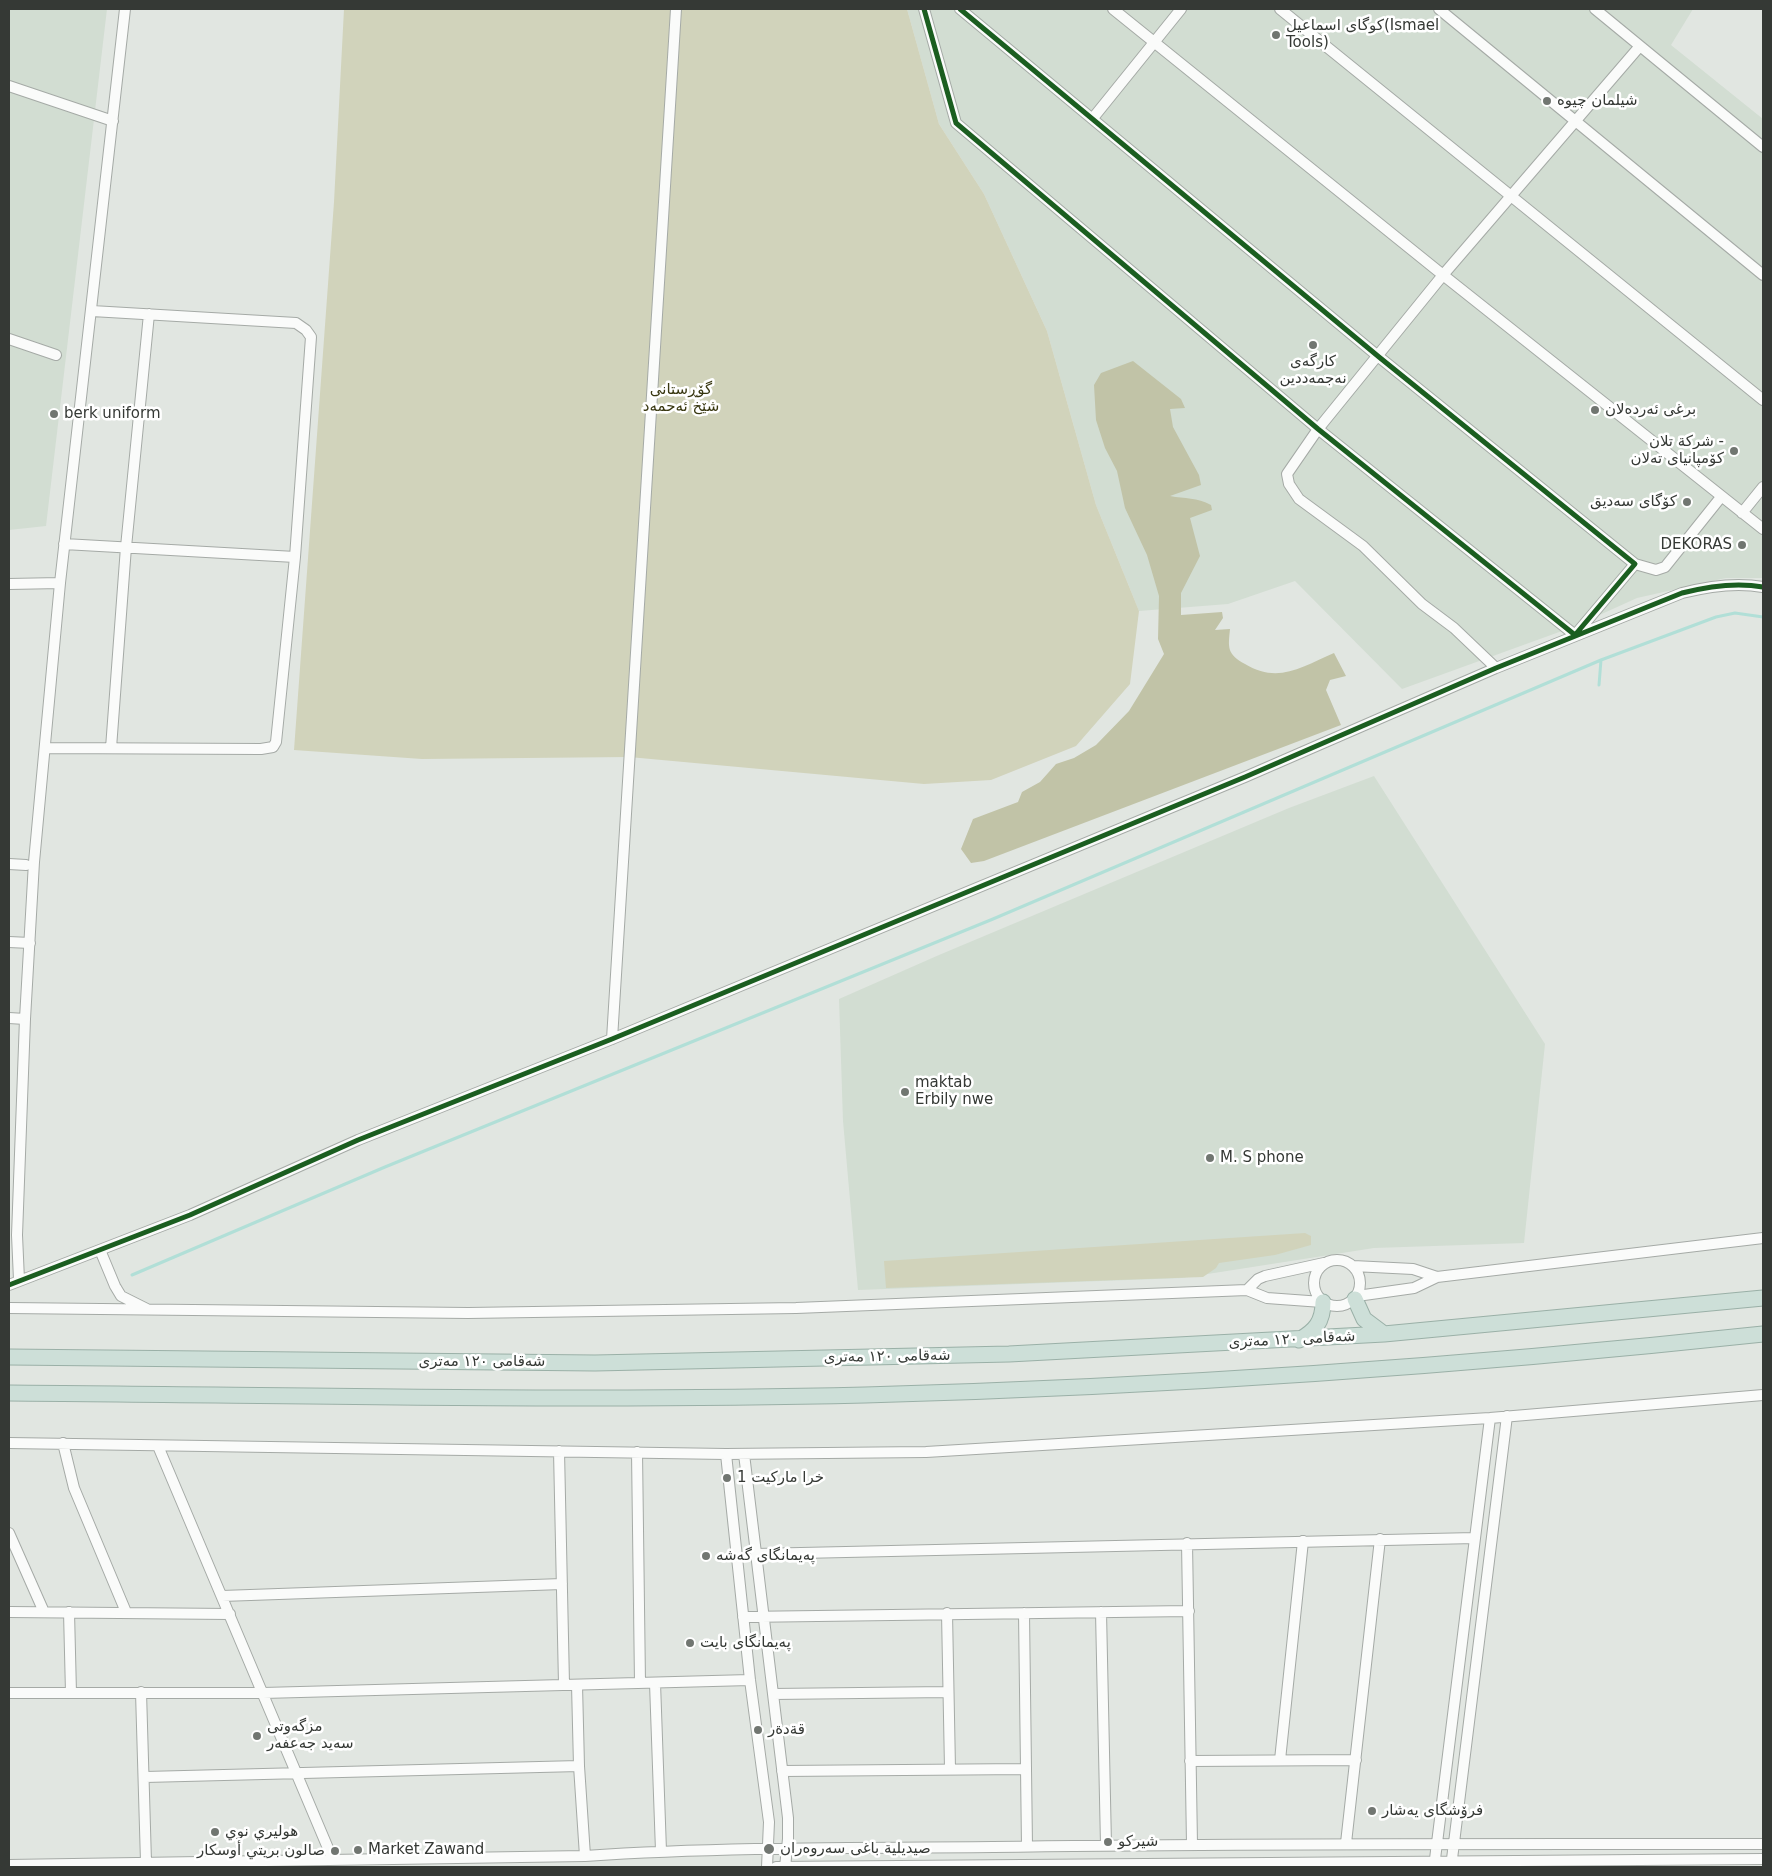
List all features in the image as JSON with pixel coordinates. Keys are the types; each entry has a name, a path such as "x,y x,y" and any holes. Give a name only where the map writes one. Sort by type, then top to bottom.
{"highway":[{"path":"1356,1297 1364,1319 1384,1334"},
{"name":"شەقامی ١٢٠ مەتری","path":"9,1357 595,1363 1009,1354 1384,1334 1763,1298"},
{"path":"1299,1340 1312,1333 1319,1324 1323,1313 1322,1302"},
{"path":"9,1393 471,1398 868,1395 1335,1373 1554,1356 1763,1334"}],"street":[{"path":"19,1280 17,1235 25,1019 45,748 64,544 126,9"},
{"path":"612,1039 676,9"},
{"path":"924,9 956,122 1318,429 1575,635"},
{"path":"960,9 1635,564 1656,570 1665,567 1721,497"},
{"path":"1113,9 1443,276 1763,529"},
{"path":"1093,118 1182,9"},
{"path":"1280,9 1763,400"},
{"path":"1439,9 1763,275"},
{"path":"1595,9 1763,147"},
{"path":"1496,668 1454,628 1422,604 1363,546 1299,499 1288,484 1287,474 1318,429 1380,356 1443,276 1640,46"},
{"path":"9,86 113,121"},
{"path":"45,748 262,749 273,747 276,742 295,557 311,336 296,323 92,311"},
{"path":"111,748 126,547 149,314"},
{"path":"9,339 56,355"},
{"path":"1742,513 1763,487"},
{"path":"64,544 295,557"},
{"path":"1575,635 1635,564"},
{"path":"9,584 60,583"},
{"path":"9,1285 190,1215 358,1140 612,1039 1246,777 1575,635 1682,593 1700,588 1737,584 1763,587"},
{"path":"9,864 26,865"},
{"path":"9,942 30,943"},
{"path":"9,1018 25,1019"},
{"path":"9,1308 468,1313 796,1308 1247,1290 1267,1298 1322,1302 1336,1307 1343,1306 1356,1297 1414,1288 1437,1277 1763,1238"},
{"path":"100,1250 121,1296 150,1311"},
{"path":"1247,1290 1258,1279 1265,1276 1339,1260 1353,1266 1413,1269 1437,1277"},
{"path":"1322,1302 1315,1291 1314,1279 1319,1268 1324,1263"},
{"path":"1353,1266 1360,1280 1356,1297"},
{"path":"9,1443 726,1454 926,1452 1490,1418 1763,1395"},
{"path":"1451,1865 1507,1416"},
{"path":"1435,1865 1490,1418"},
{"path":"63,1444 74,1488 126,1612"},
{"path":"158,1446 333,1860"},
{"path":"559,1451 564,1684"},
{"path":"637,1452 640,1683"},
{"path":"726,1454 750,1680 769,1822 767,1867"},
{"path":"744,1454 788,1818 788,1848 785,1867"},
{"path":"9,1533 44,1612"},
{"path":"756,1554 1475,1538"},
{"path":"1346,1843 1380,1539"},
{"path":"1280,1760 1303,1541"},
{"path":"1187,1543 1192,1844"},
{"path":"222,1596 562,1584"},
{"path":"744,1617 763,1615 1189,1611"},
{"path":"9,1612 230,1614"},
{"path":"69,1612 71,1693"},
{"path":"1024,1612 1027,1846"},
{"path":"1101,1612 1106,1845"},
{"path":"947,1613 950,1769"},
{"path":"9,1693 263,1693 750,1680"},
{"path":"655,1683 661,1851"},
{"path":"577,1685 584,1856"},
{"path":"142,1692 146,1862"},
{"path":"773,1694 948,1692"},
{"path":"1190,1761 1356,1760"},
{"path":"145,1777 579,1766"},
{"path":"782,1771 1026,1769"},
{"path":"9,1865 584,1856 661,1851 769,1848 1346,1843 1763,1844"},
{"path":"776,1867 1758,1862"}],"shaded area":[{"path":"9,9 107,9 46,526 9,530"},
{"path":"907,9 1693,9 1671,45 1763,119 1763,578 1726,578 1637,598 1573,627 1402,689 1295,581 1228,604 1139,611 1096,505 1047,331 984,194 939,124"},
{"path":"1374,776 1545,1044 1524,1243 1374,1248 1182,1278 858,1290 843,1121 839,999 1289,808"}],"green space":[{"name":"گۆڕستانی شێخ ئەحمەد","path":"344,9 907,9 939,124 984,194 1047,331 1096,505 1139,611 1130,684 1076,746 991,780 924,784 629,757 422,759 294,750 334,202"},
{"path":"1133,361 1181,399 1185,408 1170,409 1173,427 1199,475 1201,485 1170,496 1201,501 1211,505 1212,510 1190,518 1200,556 1181,593 1181,615 1222,612 1223,618 1215,630 1230,629 1229,646 1232,654 1245,664 1268,673 1279,673 1300,668 1334,653 1346,676 1330,680 1326,690 1341,725 984,861 971,863 961,849 973,819 1018,802 1022,792 1040,782 1056,764 1074,758 1096,745 1129,711 1164,654 1158,639 1159,596 1147,555 1125,508 1117,471 1105,448 1096,420 1094,385 1101,373"},
{"path":"1305,1233 1311,1236 1311,1245 1275,1255 1219,1263 1216,1268 1203,1277 886,1288 884,1261"}],"waterway":[{"path":"132,1275 385,1167 993,919 1601,660 1716,617 1735,613 1763,617"},
{"path":"1599,685 1601,660"}],"cycle path":[{"path":"924,9 956,123 1318,429 1575,635 1635,564 1379,357 960,9"},
{"path":"9,1285 190,1215 358,1140 612,1039 1245,777 1496,668 1682,593 1722,586 1743,585 1763,587"}],"place":[{"name":"كوگای اسماعیل(Ismael Tools)","path":"1276,35"},
{"name":"شيلمان چیوه","path":"1547,101"},
{"name":"کارگەی نەجمەددین","path":"1313,345"},
{"name":"برغی ئەردەلان","path":"1595,410"},
{"name":"berk uniform","path":"54,414"},
{"name":"شركة تلان - کۆمپانیای تەلان","path":"1734,451"},
{"name":"کۆگای سەدیق","path":"1687,502"},
{"name":"DEKORAS","path":"1742,545"},
{"name":"maktab Erbily nwe","path":"905,1092"},
{"name":"M. S phone","path":"1210,1158"},
{"name":"خرا ماركيت 1","path":"727,1478"},
{"name":"پەیمانگای گەشە","path":"706,1556"},
{"name":"پەیمانگای بایت","path":"690,1643"},
{"name":"قةدةر","path":"758,1730"},
{"name":"مزگەوتی سەید جەعفەر","path":"257,1736"},
{"name":"فرۆشگای یەشار","path":"1372,1811"},
{"name":"هوليري نوي","path":"215,1832"},
{"name":"شيركو","path":"1108,1842"},
{"name":"صيديلیة باغی سەروەران","path":"769,1849"},
{"name":"Market Zawand","path":"358,1850"},
{"name":"صالون بريتي أوسكار","path":"335,1851"}]}
